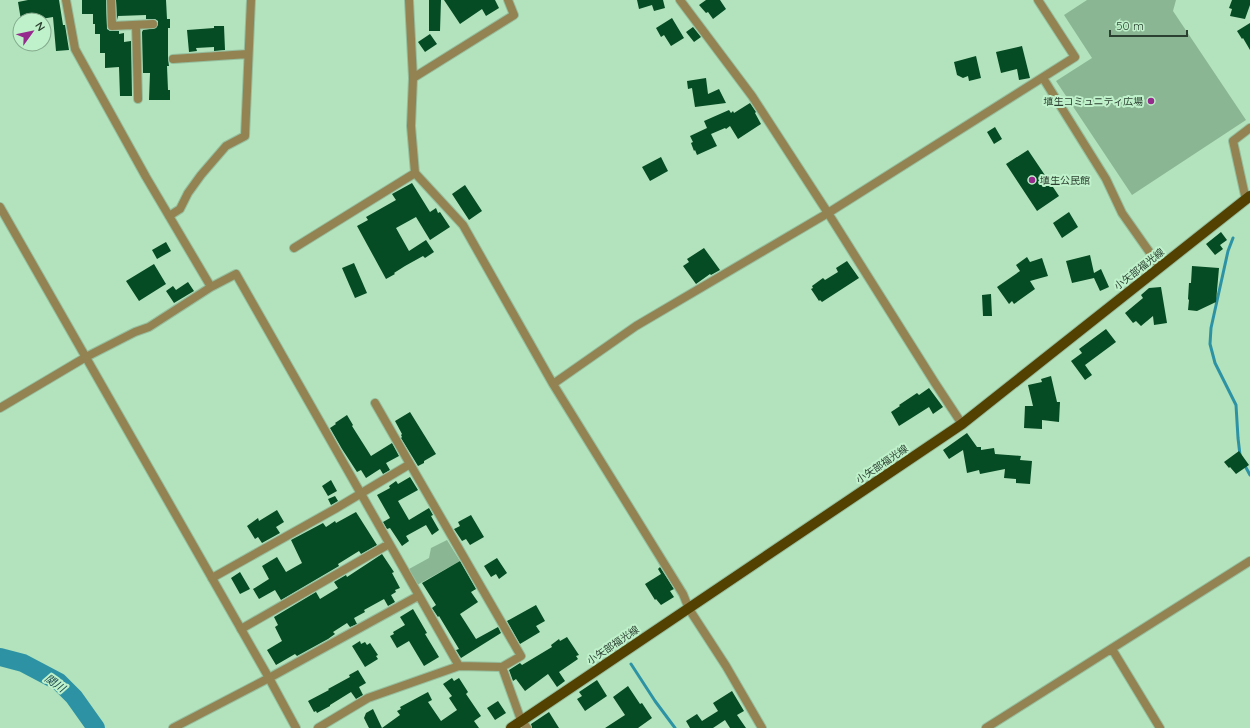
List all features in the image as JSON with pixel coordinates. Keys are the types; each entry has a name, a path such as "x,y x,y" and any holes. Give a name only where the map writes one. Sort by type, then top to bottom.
{"main road":[{"name":"小矢部福光線","path":"511,728 524,724 689,609 962,424 1248,198"}],"street":[{"path":"66,0 75,49 146,177 211,287"},
{"path":"111,0 112,26 153,24"},
{"path":"169,216 180,209 188,193 201,175 226,146 245,136 250,0"},
{"path":"409,0 413,78 411,126 415,173 463,225 553,384 683,594 689,609 726,666 762,728"},
{"path":"413,78 514,15 508,0"},
{"path":"680,0 752,96 962,424"},
{"path":"553,384 636,326 828,213 1075,57 1038,0"},
{"path":"136,25 138,99"},
{"path":"172,59 248,54"},
{"path":"1042,78 1106,179 1122,213 1160,267"},
{"path":"1248,198 1233,141 1250,128"},
{"path":"294,248 415,173"},
{"path":"0,207 269,678 296,728"},
{"path":"0,408 86,357 135,332 149,327 211,287 236,274 459,666"},
{"path":"318,728 368,698 459,666 502,667 521,656 375,403"},
{"path":"212,578 361,494 410,464"},
{"path":"241,629 389,544"},
{"path":"986,728 1069,675 1112,650 1250,561"},
{"path":"173,728 269,678 418,596"},
{"path":"1112,650 1160,728"},
{"path":"502,667 524,724"}],"green space":[{"name":"埴生コミュニティ広場","path":"1087,0 1176,0 1173,11 1246,120 1132,195 1056,81 1092,58 1064,15"},
{"path":"447,540 460,561 417,585 409,569 429,558 431,548"}],"building":[{"path":"28,0 59,0 69,50 56,51 52,12 20,12 18,2"},
{"path":"82,0 106,0 107,29 110,31 119,31 119,34 124,33 124,42 131,41 132,96 120,96 119,67 105,68 105,53 100,53 100,34 95,34 93,14 82,14"},
{"path":"116,0 166,0 167,19 170,19 170,28 168,28 169,66 167,66 170,100 149,100 150,73 143,73 142,32 143,30 156,28 158,21 155,19 146,19 146,15 118,16 117,20"},
{"path":"429,0 441,0 440,31 429,31"},
{"path":"444,0 495,0 499,8 486,16 482,9 460,24"},
{"path":"637,0 663,0 665,8 654,11 652,5 639,9"},
{"path":"706,0 720,0 726,9 713,19 708,12 706,13 699,5"},
{"path":"1232,0 1250,0 1250,5 1245,19 1230,16 1232,9 1229,8"},
{"path":"672,18 684,38 671,46 664,35 661,37 656,28"},
{"path":"1250,23 1250,50 1237,31"},
{"path":"214,26 224,26 225,50 214,51 214,47 196,48 197,51 189,52 187,30 214,28"},
{"path":"693,27 701,37 694,42 686,32"},
{"path":"430,34 437,44 425,52 418,42"},
{"path":"1022,46 1030,78 1019,80 1017,69 1001,73 996,52"},
{"path":"976,56 981,78 969,81 968,76 963,78 957,75 954,62"},
{"path":"706,78 708,94 719,89 726,103 695,107 692,88 688,89 687,81"},
{"path":"750,103 761,124 738,139 730,126 726,129 725,128 711,134 717,146 697,155 691,143 693,142 690,136 707,128 704,121 729,110 731,113 733,111 734,113"},
{"path":"995,127 1002,139 994,144 987,132"},
{"name":"埴生公民館","path":"1028,150 1059,196 1037,211 1006,164"},
{"path":"661,157 668,171 650,181 642,167"},
{"path":"412,183 430,212 436,208 438,213 440,212 450,227 430,240 416,217 396,228 409,251 426,240 434,252 425,258 423,256 405,266 386,279 357,226 368,220 366,217 396,200 392,194"},
{"path":"465,185 482,211 469,220 452,194"},
{"path":"1069,212 1078,227 1062,238 1053,223"},
{"path":"1221,232 1227,240 1220,245 1223,249 1215,255 1206,244"},
{"path":"166,242 171,251 157,259 152,250"},
{"path":"704,248 720,270 711,275 710,274 696,284 683,266 689,262 687,259"},
{"path":"1090,255 1094,273 1101,269 1109,287 1100,291 1094,278 1072,283 1066,261"},
{"path":"1027,257 1030,262 1042,258 1048,276 1030,281 1035,289 1014,304 1012,301 1009,304 997,287 1020,271 1016,265"},
{"path":"847,261 859,278 822,302 820,300 819,301 811,289 813,288 812,286 823,278 825,280 838,272 836,268"},
{"path":"354,263 367,293 355,298 342,268"},
{"path":"154,264 166,284 139,301 126,281"},
{"path":"1192,266 1219,268 1216,302 1197,311 1188,310 1189,283 1191,283"},
{"path":"188,282 194,291 174,303 166,291 173,286 176,290"},
{"path":"1161,287 1167,323 1154,325 1153,316 1141,326 1136,321 1133,323 1125,313 1143,298 1141,295 1149,288"},
{"path":"991,294 992,316 983,316 982,295"},
{"path":"1106,329 1116,342 1085,365 1092,375 1085,380 1071,361 1082,353 1079,349"},
{"path":"1051,376 1057,402 1060,402 1059,422 1042,420 1042,429 1024,428 1025,406 1033,406 1028,385 1042,382 1041,379"},
{"path":"929,388 943,407 933,414 929,407 899,426 891,412 917,393 919,395"},
{"path":"410,412 436,454 418,466 401,438 402,434 395,421"},
{"path":"347,415 353,425 352,426 371,456 392,443 399,456 386,463 390,470 383,474 380,469 366,478 361,470 357,472 330,428"},
{"path":"967,433 977,447 981,447 981,450 994,448 995,454 1021,456 1020,460 1032,461 1030,484 1016,483 1016,479 1004,478 1005,469 980,474 979,470 967,473 963,450 949,459 943,450"},
{"path":"1239,451 1249,465 1236,474 1224,462"},
{"path":"410,477 418,490 398,501 409,520 429,508 433,515 431,516 439,530 432,535 426,525 406,536 409,541 402,546 390,528 387,529 383,522 390,518 377,495 390,488 389,486 396,481 398,484"},
{"path":"331,480 337,491 328,496 322,486"},
{"path":"335,496 338,501 331,505 328,499"},
{"path":"277,510 284,522 276,527 280,533 262,543 258,537 255,539 247,526 258,518 259,521"},
{"path":"356,512 377,545 361,554 359,551 338,564 339,566 281,600 275,590 259,599 253,589 269,579 262,566 277,557 286,572 302,563 291,540 323,523 326,527 335,521 336,523"},
{"path":"471,515 484,537 470,545 466,539 462,541 454,529 460,526 458,522"},
{"path":"382,554 394,572 392,573 400,588 395,590 396,592 391,595 395,602 388,606 384,599 364,610 365,612 354,618 357,624 350,627 347,623 333,632 335,634 328,639 297,656 295,654 276,665 267,650 282,641 275,627 278,625 274,617 316,592 320,599 338,588 334,582 346,575 347,577"},
{"path":"497,558 507,573 499,579 496,574 491,577 484,566"},
{"path":"460,561 476,589 471,592 478,602 460,614 476,639 498,627 501,633 461,658 456,650 459,649 439,616 438,617 432,608 436,605 422,583"},
{"path":"660,567 674,589 670,591 674,597 661,605 656,599 655,600 645,584 661,574 658,569"},
{"path":"240,572 250,589 240,594 231,578"},
{"path":"536,605 545,621 536,626 540,632 520,644 507,621"},
{"path":"413,609 427,633 425,634 439,657 424,666 409,641 397,648 390,636 394,634 393,632 405,625 400,617"},
{"path":"567,637 579,655 576,656 578,659 559,672 565,681 557,687 548,674 525,691 516,679 513,681 509,670 520,663 522,665 552,647 551,645 559,639 560,641"},
{"path":"360,641 361,644 365,642 367,645 370,643 378,655 376,656 378,659 365,667 352,646"},
{"path":"358,670 366,683 359,687 363,695 356,699 351,692 330,706 317,713 316,711 314,712 308,701 350,677 349,675"},
{"path":"452,678 454,681 459,678 468,692 466,694 481,716 474,721 479,728 382,728 400,715 397,711 401,709 400,707 428,692 432,700 428,702 441,721 457,710 449,698 452,696 443,684"},
{"path":"597,680 607,696 585,711 577,699 582,696 579,692"},
{"path":"628,686 652,718 638,728 605,728 625,715 613,697"},
{"path":"732,691 744,711 737,715 746,728 730,728 725,720 713,728 690,728 686,721 697,714 702,721 718,711 713,703"},
{"path":"498,701 506,713 495,720 487,708"},
{"path":"373,709 382,728 369,728 364,718 366,713"},
{"path":"549,712 559,728 532,728 531,724"}],"waterway":[{"path":"1233,238 1228,251 1211,328 1210,344 1215,363 1236,405 1240,455"},
{"path":"1244,464 1250,475"},
{"name":"関川","path":"0,657 23,663 59,682 74,697 96,728"},
{"path":"631,664 675,728"}],"place":[{"name":"埴生コミュニティ広場","path":"1151,101"},
{"name":"埴生公民館","path":"1032,180"}]}
